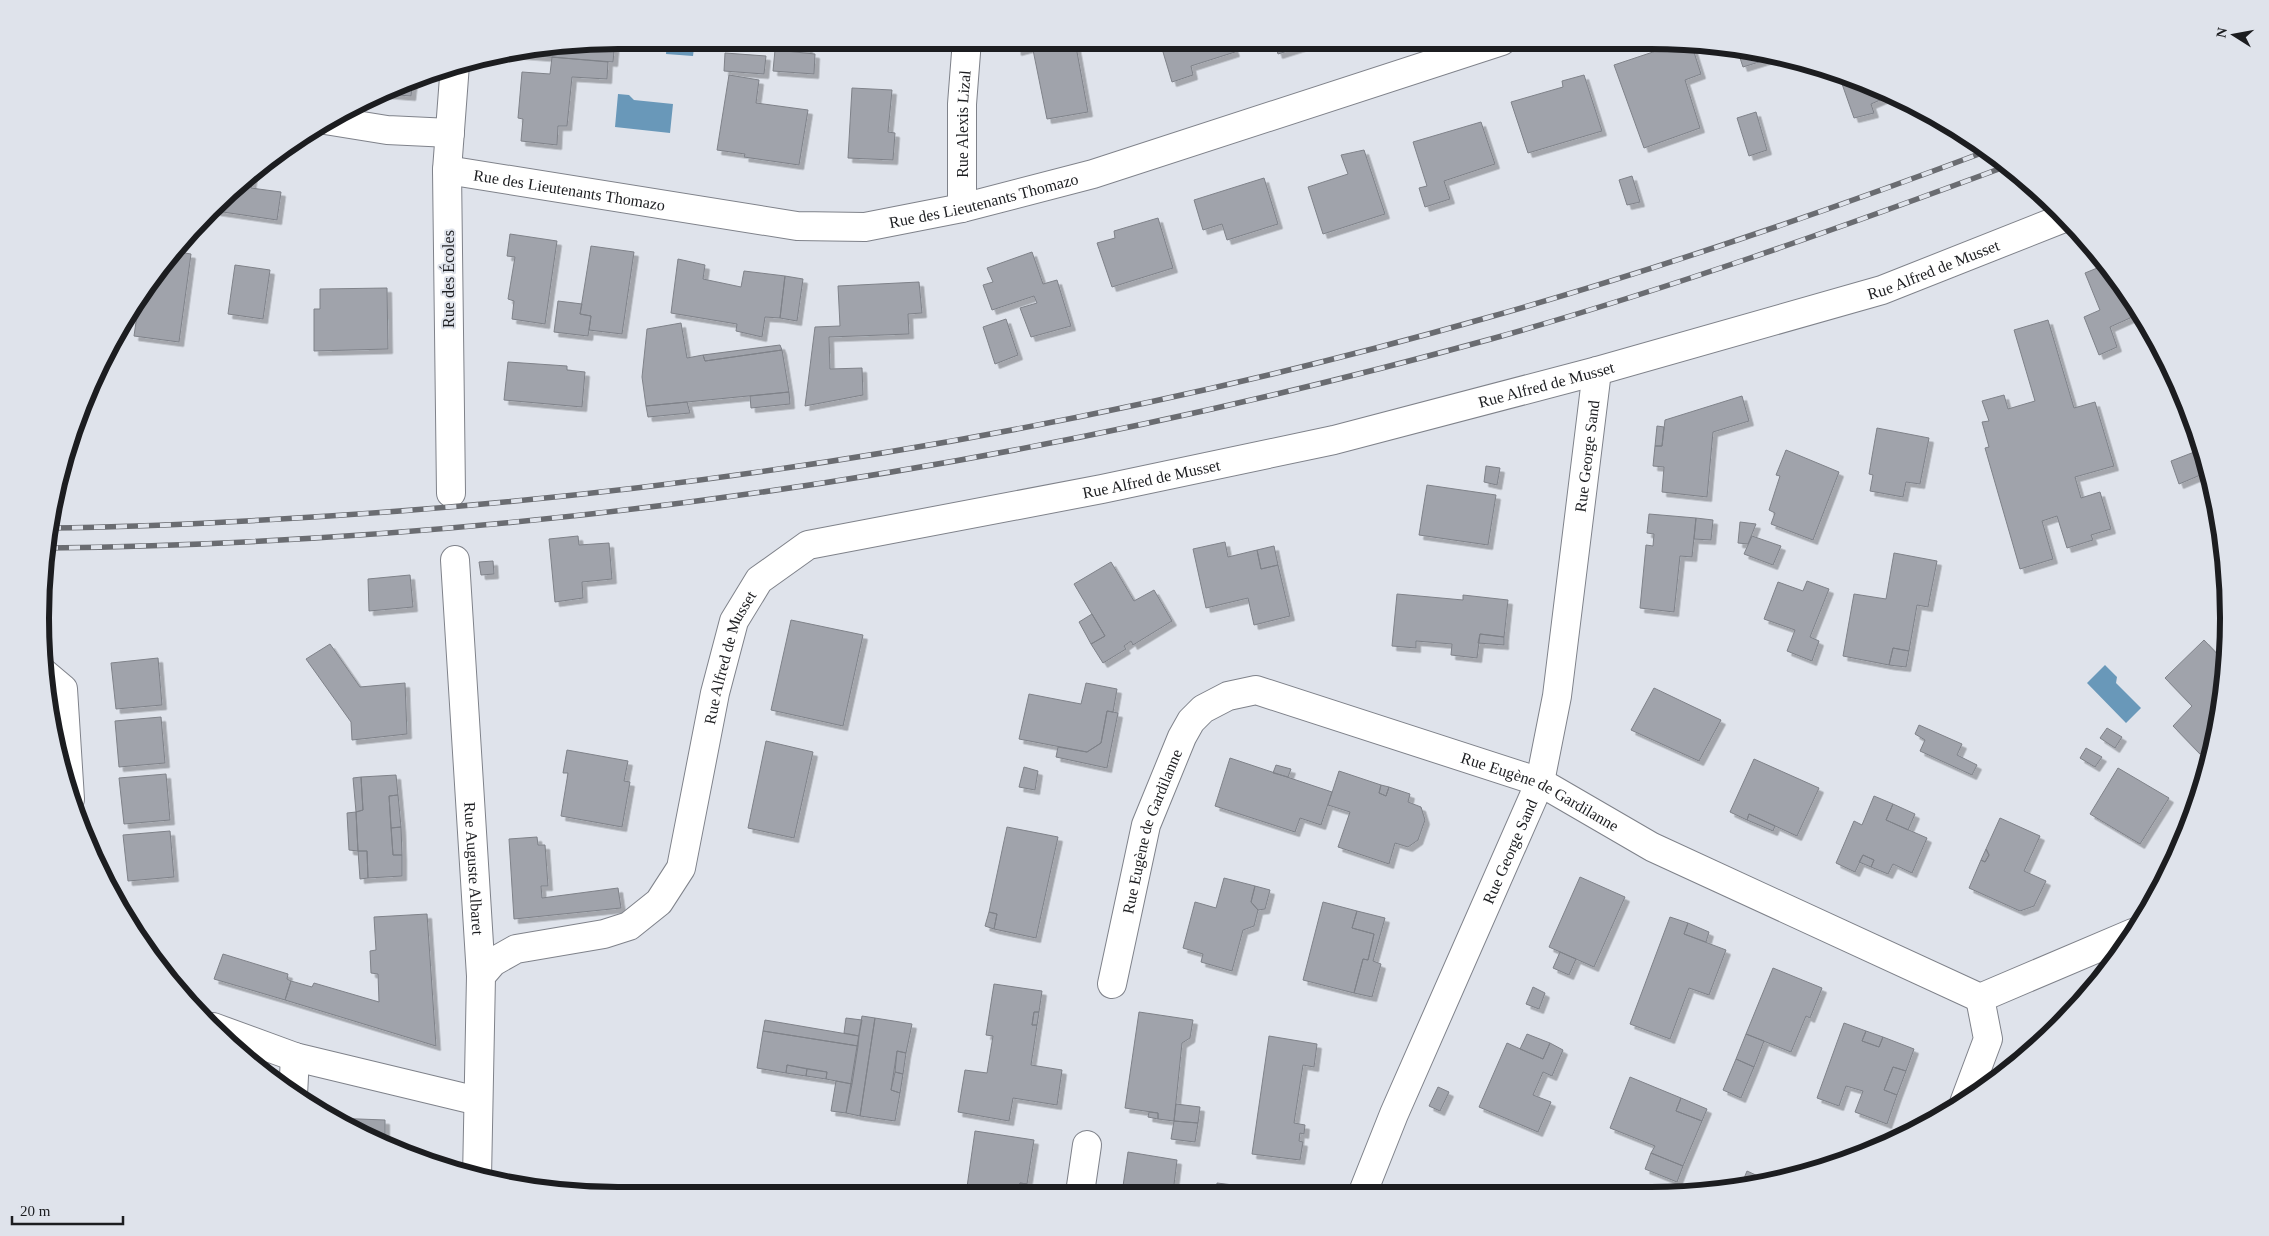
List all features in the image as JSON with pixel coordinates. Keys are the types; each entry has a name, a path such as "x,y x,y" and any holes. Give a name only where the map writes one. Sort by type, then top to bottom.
{"street":[{"name":"Rue Alexis Lizal","path":"962,208 962,104 966,49"},
{"name":"Rue des Lieutenants Thomazo","path":"447,170 797,226 865,227 962,208 1092,174 1477,49"},
{"name":"Rue des Écoles","path":"451,493 447,170 454,73"},
{"path":"338,122 387,130 450,133"},
{"name":"Rue Alfred de Musset","path":"481,976 493,962 516,949 604,934 629,926 659,902 681,868 715,693 734,621 759,580 808,546 1102,489 1334,440 1597,371 1882,290 2059,220"},
{"name":"Rue George Sand","path":"1365,1187 1398,1105 1540,782 1557,696 1597,371"},
{"name":"Rue Auguste Albaret","path":"455,560 481,976 477,1169"},
{"path":"53,680 64,689 68,766"},
{"name":"Rue Eugène de Gardilanne","path":"1112,984 1146,825 1191,721 1202,709 1228,696 1256,690 1540,782 1652,847 1980,998"},
{"path":"1969,1090 1988,1038 1980,998 2121,938"},
{"path":"228,1032 295,1057 478,1101"},
{"path":"294,1085 295,1057"},
{"path":"1081,1187 1087,1145"}],"water":[{"path":"666,49 694,49 693,56 666,54"},
{"path":"618,94 629,95 634,100 673,104 670,133 615,127"},
{"path":"2105,665 2117,677 2116,683 2141,708 2126,723 2087,683"}],"building":[{"path":"614,49 613,62 533,56 581,50"},
{"path":"1033,49 1076,49 1088,112 1047,119"},
{"path":"1172,49 1234,49 1235,52 1191,66 1193,75 1172,82 1163,52"},
{"path":"1276,49 1294,49 1278,54"},
{"path":"1661,49 1693,51 1701,74 1685,80 1700,128 1644,148 1614,65"},
{"path":"775,50 815,54 814,74 773,71"},
{"path":"725,53 766,56 764,74 724,71"},
{"path":"1739,56 1764,60 1743,67"},
{"path":"552,57 608,62 607,79 572,77 567,126 558,126 557,145 521,141 523,119 518,118 522,72 550,74"},
{"path":"729,75 759,80 756,103 808,110 799,165 744,157 745,154 717,150"},
{"path":"1584,75 1602,131 1528,153 1511,102 1563,87 1562,81"},
{"path":"1841,82 1884,98 1871,104 1874,113 1854,118"},
{"path":"412,88 411,96 394,95"},
{"path":"852,88 892,90 888,132 895,133 893,160 848,158"},
{"path":"1756,112 1767,150 1749,156 1737,118"},
{"path":"1481,122 1495,164 1444,181 1450,199 1425,207 1419,188 1427,186 1413,142"},
{"path":"1364,150 1385,214 1323,234 1308,187 1348,174 1341,155"},
{"path":"1632,176 1640,202 1627,205 1619,180"},
{"path":"1264,178 1278,224 1227,240 1222,224 1203,230 1194,200"},
{"path":"252,183 251,188 281,192 277,220 219,211"},
{"path":"1158,218 1173,268 1112,287 1097,243 1115,238 1114,231"},
{"path":"510,234 557,241 545,324 512,319 514,301 508,299 515,257 507,256"},
{"path":"591,246 634,252 622,334 589,330 591,316 580,314"},
{"path":"1032,252 1043,284 1057,280 1071,326 1031,337 1020,308 1037,303 1034,296 992,310 983,285 993,282 987,268"},
{"path":"182,253 191,254 179,342 134,336 137,314 166,271"},
{"path":"678,259 705,265 703,279 741,287 744,271 785,276 780,318 765,317 762,337 736,331 737,324 671,313"},
{"path":"235,265 270,270 263,319 228,314"},
{"path":"2100,267 2133,317 2110,327 2117,347 2099,355 2084,317 2100,310 2085,273"},
{"path":"785,276 803,279 797,321 780,318"},
{"path":"919,282 922,313 908,314 909,334 829,337 830,369 862,368 863,395 805,406 815,327 840,326 838,286"},
{"path":"387,288 388,349 314,351 314,309 320,309 320,289"},
{"path":"558,301 582,304 580,314 591,316 588,336 554,332"},
{"path":"1006,319 1018,355 995,364 983,327"},
{"path":"2048,320 2074,408 2095,402 2114,466 2075,477 2081,498 2100,492 2111,529 2091,535 2093,540 2067,548 2057,516 2042,521 2053,559 2020,569 1985,448 1989,447 1982,422 1989,421 1982,401 2004,395 2008,409 2035,401 2014,330"},
{"path":"681,323 687,358 703,355 705,361 782,350 789,392 646,406 642,377 647,329"},
{"path":"780,345 782,350 705,361 703,355"},
{"path":"508,362 567,366 567,370 585,372 582,407 504,400"},
{"path":"789,392 790,404 751,408 750,396"},
{"path":"1742,396 1749,421 1713,432 1707,497 1662,492 1664,467 1653,466 1655,446 1662,446 1665,420"},
{"path":"687,402 690,413 648,417 646,406"},
{"path":"1657,426 1664,427 1662,446 1655,446"},
{"path":"1877,428 1929,438 1920,484 1906,482 1903,497 1870,491 1873,475 1869,474"},
{"path":"1786,450 1839,472 1813,540 1771,524 1775,513 1769,510 1780,476 1776,475"},
{"path":"2195,452 2202,474 2179,484 2171,461"},
{"path":"1486,466 1500,468 1497,485 1484,482"},
{"path":"1427,485 1496,495 1488,545 1419,535"},
{"path":"1649,514 1696,518 1692,557 1680,556 1674,612 1640,608 1646,545 1653,546 1654,534 1647,533"},
{"path":"1696,518 1713,520 1711,540 1694,539"},
{"path":"1740,522 1756,524 1748,544 1738,543"},
{"path":"578,536 579,545 609,543 612,579 582,582 583,598 555,602 549,539"},
{"path":"1752,536 1781,546 1773,565 1744,554"},
{"path":"1225,542 1228,557 1257,550 1261,569 1278,565 1290,616 1254,625 1248,598 1206,608 1193,549"},
{"path":"1274,546 1278,565 1261,569 1257,550"},
{"path":"1894,553 1937,561 1928,607 1917,605 1909,651 1893,648 1889,665 1843,656 1854,594 1886,599"},
{"path":"493,561 494,574 481,575 479,562"},
{"path":"1111,562 1134,601 1154,590 1172,621 1133,645 1131,641 1124,646 1126,649 1103,663 1091,644 1105,636 1074,584"},
{"path":"410,575 413,607 369,611 368,579"},
{"path":"1807,581 1829,589 1810,637 1819,641 1812,661 1787,651 1795,630 1764,619 1778,582 1803,591"},
{"path":"1397,594 1463,600 1463,595 1508,600 1504,637 1480,634 1477,658 1451,655 1452,644 1416,641 1416,648 1392,646"},
{"path":"1092,614 1105,636 1091,644 1079,622"},
{"path":"791,620 863,635 843,726 771,710"},
{"path":"1480,634 1504,637 1504,645 1478,643"},
{"path":"2204,640 2219,656 2209,729 2204,750 2200,754 2173,726 2192,706 2165,678"},
{"path":"330,644 360,687 405,683 407,734 352,740 351,722 306,659"},
{"path":"1893,648 1909,651 1906,667 1889,665"},
{"path":"158,658 162,705 116,709 111,663"},
{"path":"1086,683 1117,689 1113,712 1107,711 1101,743 1087,752 1019,739 1029,694 1081,704"},
{"path":"1654,688 1721,720 1699,761 1631,730"},
{"path":"1107,711 1118,713 1107,768 1056,757 1058,747 1087,752 1101,743"},
{"path":"161,717 165,763 119,767 115,721"},
{"path":"1919,725 1962,744 1957,755 1977,765 1972,775 1920,751 1925,740 1915,734"},
{"path":"2107,728 2122,737 2115,748 2100,738"},
{"path":"766,741 813,752 794,838 748,828"},
{"path":"2086,748 2102,757 2095,767 2080,758"},
{"path":"567,750 628,761 624,781 630,782 622,827 561,816 568,773 563,773"},
{"path":"1230,758 1332,792 1321,825 1300,818 1295,832 1215,806"},
{"path":"1754,759 1819,788 1797,836 1749,814 1747,820 1730,812"},
{"path":"1276,765 1291,769 1288,777 1273,773"},
{"path":"1024,767 1038,771 1035,790 1019,787"},
{"path":"2118,768 2169,798 2140,844 2090,814"},
{"path":"1339,771 1381,785 1379,793 1386,796 1389,787 1410,794 1408,802 1421,807 1425,820 1418,840 1408,847 1395,843 1389,864 1338,847 1350,812 1328,805"},
{"path":"166,774 170,820 124,824 119,778"},
{"path":"396,775 398,795 389,796 393,855 402,855 402,876 368,878 367,851 358,851 356,812 363,810 361,777"},
{"path":"361,777 363,810 356,812 353,778"},
{"path":"1381,785 1389,787 1386,796 1379,793"},
{"path":"398,795 401,827 391,828 389,796"},
{"path":"1874,796 1893,804 1886,820 1927,838 1912,873 1893,864 1888,874 1871,867 1874,860 1863,855 1855,872 1836,863 1854,821 1862,825"},
{"path":"1893,804 1915,814 1908,830 1886,820"},
{"path":"356,812 358,851 349,850 347,813"},
{"path":"1749,814 1775,826 1773,831 1747,820"},
{"path":"2000,818 2040,836 2024,871 2046,881 2034,906 2020,911 1969,888 1981,860 1985,862 1989,855 1986,849"},
{"path":"401,827 402,855 393,855 391,828"},
{"path":"1007,827 1058,837 1036,938 994,929 997,914 989,912"},
{"path":"170,831 174,877 128,881 123,835"},
{"path":"537,837 538,845 545,845 548,886 541,886 542,898 618,888 621,908 514,919 509,839"},
{"path":"1986,849 1989,855 1985,862 1981,860"},
{"path":"358,851 367,851 368,878 360,879"},
{"path":"1863,855 1874,860 1871,867 1859,862"},
{"path":"1580,877 1625,897 1594,967 1549,947"},
{"path":"1224,878 1255,886 1251,902 1258,910 1254,926 1243,930 1232,971 1201,962 1203,954 1183,948 1195,902 1216,908"},
{"path":"1255,886 1270,890 1265,909 1258,910 1251,902"},
{"path":"1323,902 1357,911 1352,928 1374,934 1368,960 1363,959 1354,993 1303,980"},
{"path":"1357,911 1385,918 1373,961 1381,964 1372,997 1354,993 1363,959 1368,960 1374,934 1352,928"},
{"path":"989,912 997,914 994,929 985,926"},
{"path":"427,914 436,1046 285,1000 291,981 312,987 314,983 379,1002 378,974 371,973 370,951 376,950 374,917"},
{"path":"1670,917 1688,923 1684,934 1726,950 1709,995 1689,988 1670,1039 1630,1024"},
{"path":"1688,923 1709,932 1706,942 1684,934"},
{"path":"1560,952 1576,959 1569,975 1553,968"},
{"path":"223,954 288,974 287,979 291,981 285,1000 214,979"},
{"path":"1773,968 1822,988 1810,1018 1806,1016 1791,1052 1746,1034"},
{"path":"994,984 1042,991 1039,1012 1034,1012 1032,1025 1037,1025 1031,1065 1062,1070 1057,1105 1013,1098 1009,1121 958,1112 965,1070 987,1073 993,1036 986,1035"},
{"path":"1533,987 1545,993 1539,1009 1526,1004"},
{"path":"1034,1012 1039,1012 1037,1025 1032,1025"},
{"path":"1139,1012 1193,1020 1190,1038 1182,1043 1174,1121 1158,1119 1158,1113 1125,1108"},
{"path":"862,1016 875,1018 860,1116 846,1113"},
{"path":"846,1018 862,1020 859,1036 844,1033"},
{"path":"875,1018 912,1024 906,1053 897,1051 891,1090 900,1093 895,1121 860,1116"},
{"path":"765,1020 859,1036 858,1046 763,1031"},
{"path":"1844,1023 1866,1031 1862,1041 1879,1047 1883,1037 1914,1049 1906,1071 1893,1067 1884,1090 1897,1095 1887,1124 1855,1112 1863,1091 1846,1086 1839,1106 1817,1098"},
{"path":"763,1031 858,1046 852,1084 826,1079 827,1072 787,1065 786,1073 757,1068"},
{"path":"1866,1031 1883,1037 1879,1047 1862,1041"},
{"path":"1527,1034 1550,1043 1543,1059 1520,1049"},
{"path":"1746,1034 1764,1041 1754,1067 1736,1059"},
{"path":"1269,1036 1317,1044 1314,1067 1303,1065 1294,1123 1305,1125 1304,1134 1300,1133 1299,1141 1303,1142 1300,1160 1252,1154"},
{"path":"1507,1043 1543,1059 1550,1043 1563,1050 1552,1076 1543,1072 1533,1095 1551,1102 1538,1132 1479,1107"},
{"path":"897,1051 906,1053 903,1074 895,1072"},
{"path":"1736,1059 1754,1067 1741,1098 1723,1090"},
{"path":"787,1065 807,1069 806,1076 786,1073"},
{"path":"1893,1067 1906,1071 1897,1095 1884,1090"},
{"path":"807,1069 827,1072 826,1079 806,1076"},
{"path":"895,1072 903,1074 900,1093 891,1090"},
{"path":"1630,1077 1681,1098 1676,1111 1702,1121 1683,1166 1651,1153 1655,1146 1610,1128"},
{"path":"836,1081 852,1084 846,1113 831,1111"},
{"path":"1438,1087 1449,1092 1440,1111 1429,1106"},
{"path":"1681,1098 1707,1109 1702,1121 1676,1111"},
{"path":"1176,1104 1200,1107 1198,1123 1174,1121"},
{"path":"1149,1112 1158,1113 1158,1119 1148,1117"},
{"path":"347,1119 385,1120 385,1137"},
{"path":"1174,1121 1198,1123 1195,1142 1171,1139"},
{"path":"975,1131 1034,1140 1027,1184 1020,1183 1019,1187 967,1187"},
{"path":"1128,1152 1177,1160 1174,1187 1123,1187"},
{"path":"1651,1153 1683,1166 1677,1182 1645,1169"},
{"path":"1747,1171 1759,1176 1744,1179"},
{"path":"1020,1183 1027,1184 1027,1187 1019,1187"},
{"path":"1217,1183 1250,1187 1217,1187"}],"railway":[{"path":"57,528 190,524 329,516 476,505 622,490 768,471 913,448 1057,421 1201,391 1344,356 1550,300 1738,240 1863,197 1980,154"},
{"path":"54,548 230,543 412,531 594,514 775,490 956,461 1135,426 1314,385 1491,339 1622,300 1751,258 2001,168"}]}
